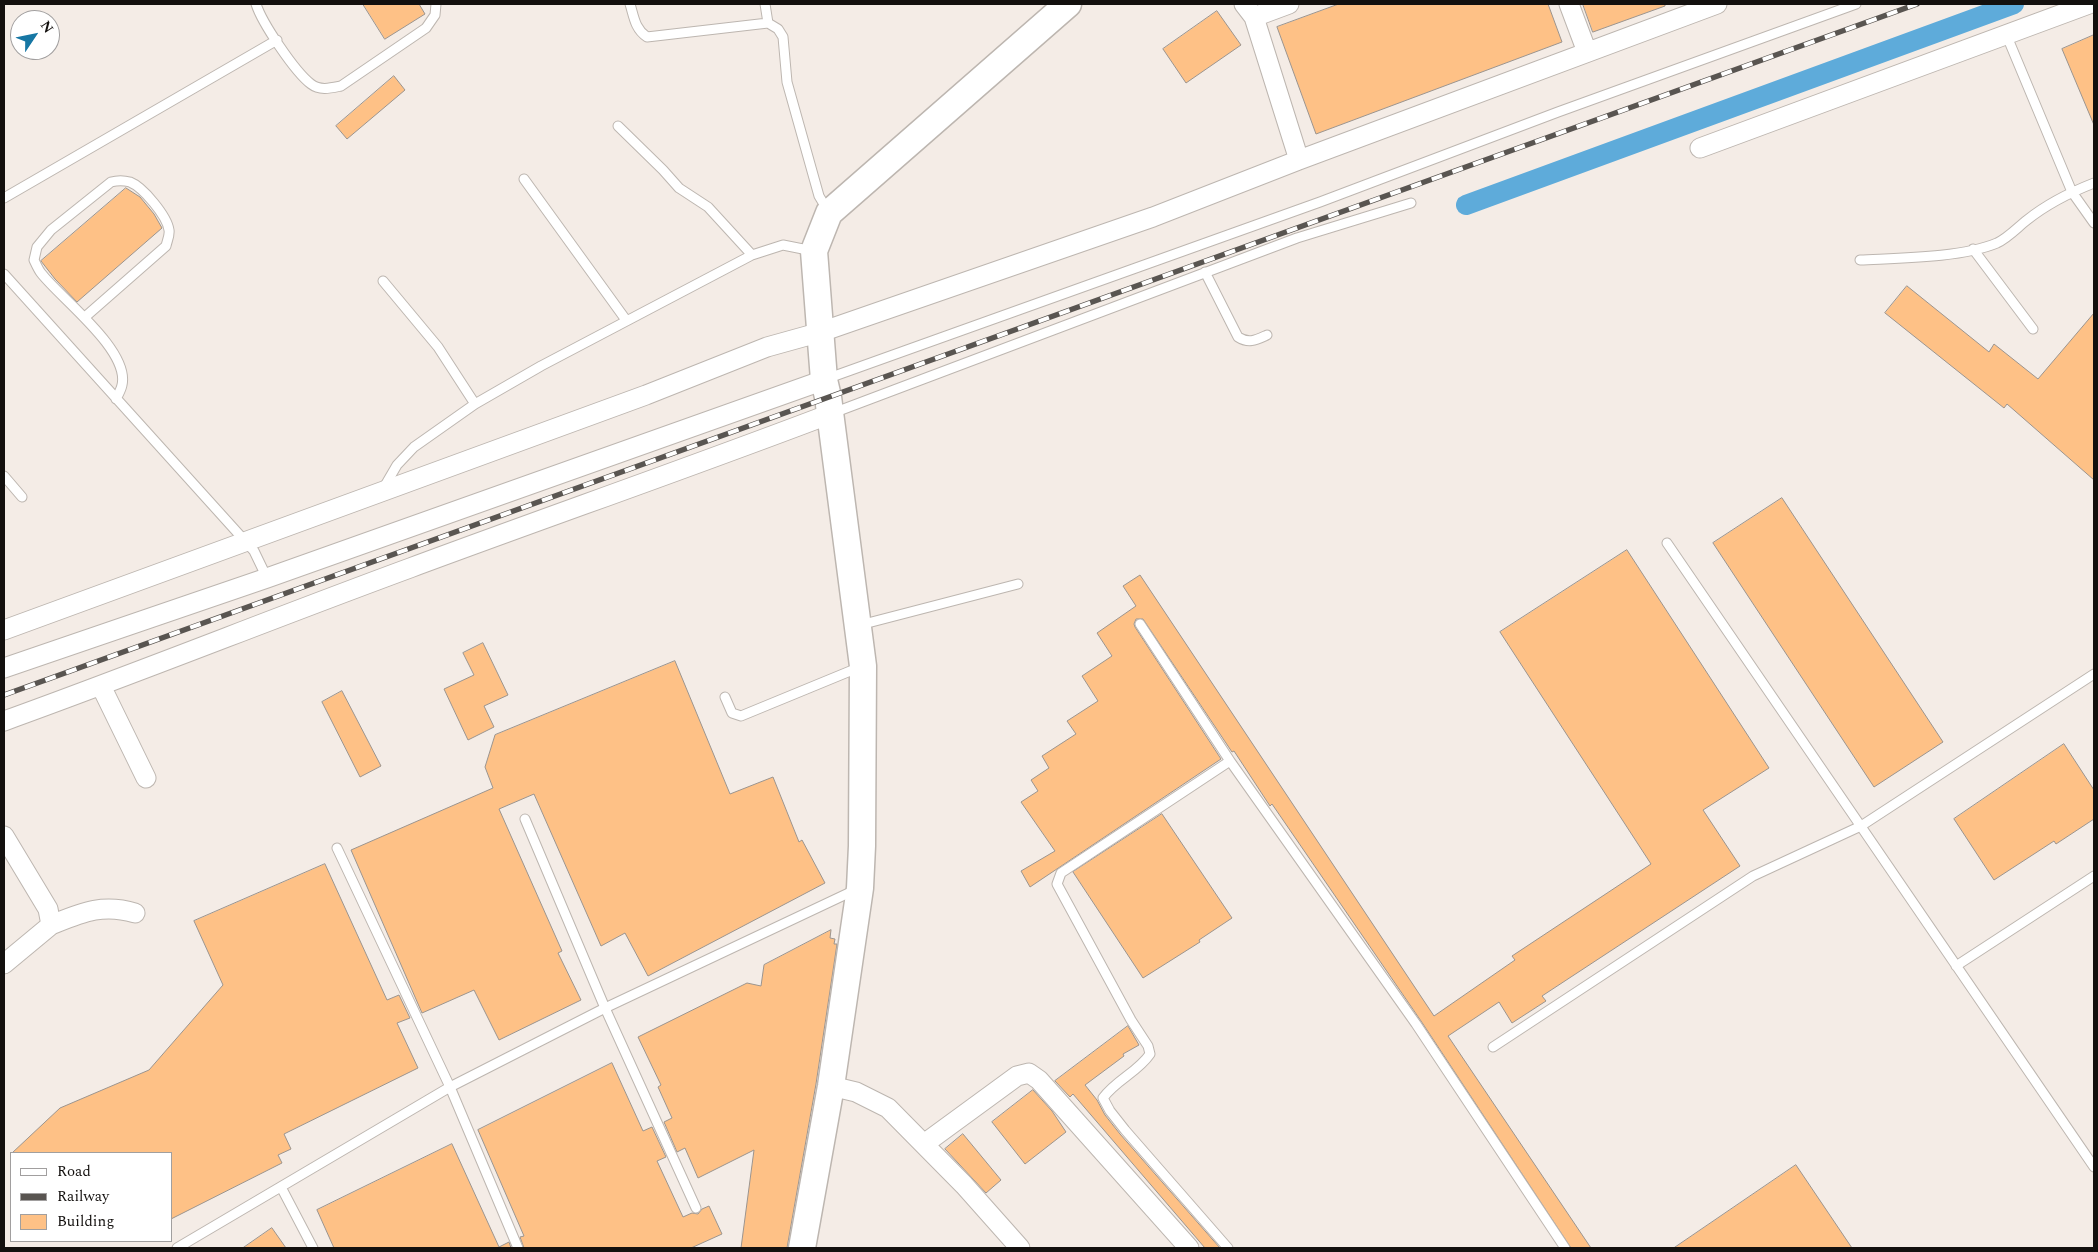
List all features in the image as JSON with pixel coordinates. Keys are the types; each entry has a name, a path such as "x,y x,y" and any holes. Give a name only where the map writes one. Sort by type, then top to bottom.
{"street":[{"path":"802,1248 830,1086 860,888 862,846 863,666 824,380 814,251 829,214 1068,4"},
{"path":"1289,4 1249,11 1299,160"},
{"path":"1569,4 1587,52"},
{"path":"4,630 249,546 382,491 646,395 766,347 820,332 1153,217 1299,160 1717,4"},
{"path":"1700,148 2089,4"},
{"path":"4,668 265,572 824,380"},
{"path":"4,721 101,686 409,568 830,414"},
{"path":"101,686 146,778"},
{"path":"4,836 48,909 50,925"},
{"path":"4,964 50,925 86,911 119,908 136,913"},
{"path":"924,1144 1017,1076 1029,1073 1039,1080 1189,1248"},
{"path":"830,1086 856,1092 888,1108 964,1185 1020,1248"}],"lane":[{"path":"256,4 260,14 295,67 312,85 325,89 341,86 426,28 435,15 436,4"},
{"path":"630,4 636,26 641,33 647,36 768,23 778,30 783,37 787,82 819,196 829,214"},
{"path":"765,4 768,23"},
{"path":"824,380 1320,202 1558,112 1856,4"},
{"path":"2006,34 2072,192 2094,223"},
{"path":"4,198 277,40"},
{"path":"618,126 679,188 708,207 752,255"},
{"path":"524,179 626,320"},
{"path":"85,317 166,246 170,232 165,218 143,191 132,183 121,180 111,182 51,230 37,247 34,260 41,273 85,317 113,356 122,372 122,385 116,400"},
{"path":"1860,260 1931,256 1998,243 2029,218 2072,192 2094,183"},
{"path":"830,414 1297,238 1411,203"},
{"path":"382,491 397,465 414,448 475,404 541,366 752,255 783,246 814,251"},
{"path":"1972,249 2033,329"},
{"path":"1205,272 1238,337 1245,341 1251,341 1267,336"},
{"path":"4,274 249,546 265,572"},
{"path":"382,281 438,347 475,404"},
{"path":"4,476 22,497"},
{"path":"1667,543 2094,1168"},
{"path":"857,626 1018,584"},
{"path":"1140,624 1230,761 1416,1024 1565,1248"},
{"path":"725,697 732,713 741,716 863,666"},
{"path":"1493,1047 1753,876 1861,826 2094,674"},
{"path":"1228,1248 1125,1130 1110,1111 1103,1098 1109,1090 1144,1063 1150,1054 1148,1046 1131,1020 1057,884 1061,873 1230,761"},
{"path":"525,819 605,1008 696,1208"},
{"path":"337,848 450,1087 518,1248"},
{"path":"1956,966 2094,876"},
{"path":"177,1248 450,1087 605,1008 860,888"},
{"path":"280,1187 313,1248"}],"building":[{"path":"363,4 419,4 425,14 385,39"},
{"path":"1339,4 1548,4 1562,42 1316,134 1277,27"},
{"path":"1583,4 1665,4 1665,6 1593,32"},
{"path":"1217,11 1241,45 1186,83 1163,49"},
{"path":"2094,35 2094,125 2062,49"},
{"path":"394,76 405,90 347,139 336,126"},
{"path":"126,188 140,197 154,214 162,228 77,302 41,261"},
{"path":"1907,286 1989,352 1994,344 2038,379 2094,313 2094,480 2007,404 2004,408 1885,313"},
{"path":"1782,498 1943,742 1874,787 1713,543"},
{"path":"1627,550 1769,768 1703,810 1740,866 1542,996 1546,1001 1512,1023 1499,1002 1448,1036 1591,1248 1571,1248 1421,1021 1272,804 1270,806 1234,751 1232,752 1143,619 1136,619 1135,627 1221,759 1030,887 1021,871 1055,851 1021,802 1038,791 1031,780 1049,768 1042,756 1076,734 1067,721 1098,701 1082,676 1112,656 1097,633 1136,606 1123,586 1140,575 1434,1016 1515,960 1512,956 1651,864 1500,632"},
{"path":"483,643 508,695 484,706 494,727 468,740 444,689 474,675 463,653"},
{"path":"675,661 730,794 773,777 799,842 802,840 825,883 648,976 625,933 601,946 534,794 499,809 562,951 558,953 581,1000 499,1040 474,990 422,1013 351,850 493,788 485,767 495,735"},
{"path":"342,691 381,766 360,777 322,702"},
{"path":"2064,744 2094,790 2094,819 2056,844 2054,841 1994,880 1954,819"},
{"path":"1162,814 1232,918 1199,940 1200,942 1143,978 1073,872"},
{"path":"325,864 387,1000 399,995 410,1018 397,1023 418,1068 284,1134 291,1149 278,1155 282,1163 172,1218 172,1152 13,1152 60,1108 149,1070 223,985 194,921"},
{"path":"831,930 830,938 835,939 834,944 837,944 816,1084 787,1248 741,1248 754,1150 698,1178 685,1148 677,1152 664,1122 672,1118 658,1087 661,1085 638,1037 747,983 761,986 764,965"},
{"path":"1128,1026 1139,1045 1123,1054 1124,1056 1085,1085 1120,1134 1220,1248 1205,1248 1073,1094 1070,1097 1055,1081"},
{"path":"612,1063 643,1131 652,1127 666,1157 657,1161 683,1217 692,1213 698,1214 702,1209 709,1206 722,1234 691,1248 524,1248 520,1237 524,1236 478,1130"},
{"path":"1033,1090 1052,1111 1066,1132 1025,1164 992,1122"},
{"path":"963,1134 1001,1180 986,1193 945,1149"},
{"path":"452,1144 499,1247 509,1242 511,1248 334,1248 317,1210"},
{"path":"1796,1165 1852,1248 1674,1248"},
{"path":"272,1228 286,1248 243,1248"}],"waterway":[{"path":"1466,205 2014,4"}],"railway":[{"path":"4,695 1917,4"}]}
